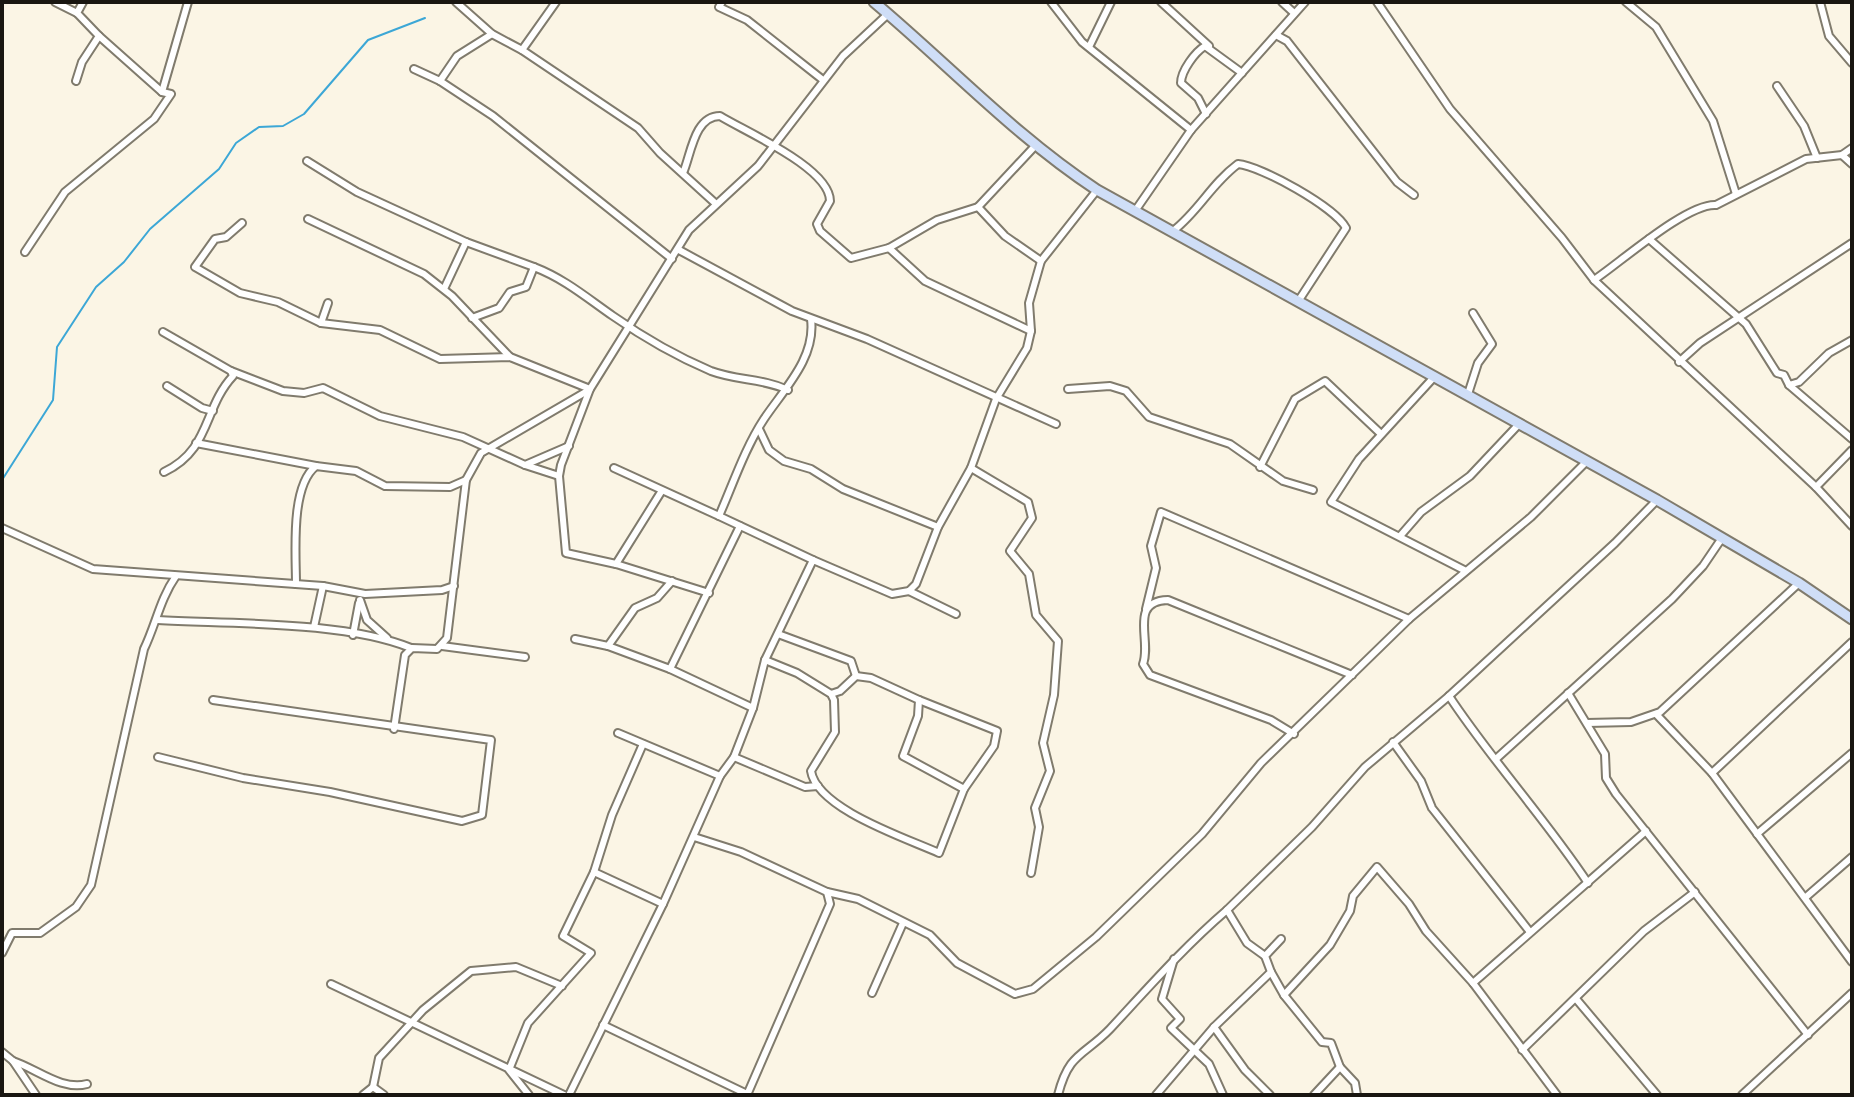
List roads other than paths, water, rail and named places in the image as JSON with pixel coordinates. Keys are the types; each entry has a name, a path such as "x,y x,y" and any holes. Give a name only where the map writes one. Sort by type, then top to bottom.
{"main road":[{"path":"874,2 1035,146 1097,190 1723,537 1852,619"}],"street":[{"path":"25,252 65,192 154,119 171,94 162,92 77,13 55,2"},
{"path":"77,13 83,2"},
{"path":"162,92 188,2"},
{"path":"522,50 556,2"},
{"path":"722,2 719,7 747,20 823,80"},
{"path":"1051,2 1089,47 1191,130"},
{"path":"1089,47 1111,2"},
{"path":"1161,2 1242,73"},
{"path":"1282,2 1294,13"},
{"path":"1135,211 1191,130 1305,2"},
{"path":"1377,2 1450,109 1562,238 1594,280 1816,487 1852,526"},
{"path":"1626,2 1656,27 1713,121 1736,194"},
{"path":"1818,2 1827,31 1852,63"},
{"path":"459,3 492,34 522,50 638,128 715,203"},
{"path":"709,593 616,564 566,553 559,476 590,389 695,222 758,166 823,80 888,14"},
{"path":"440,81 457,56 492,34"},
{"path":"1276,35 1287,41 1397,182 1414,195"},
{"path":"76,81 82,62 99,36"},
{"path":"1206,114 1198,98 1181,83 1181,77 1201,48 1215,52"},
{"path":"414,69 440,81 493,116 672,259"},
{"path":"1777,86 1804,126 1817,158"},
{"path":"683,173 691,142 715,115 804,164 826,188 830,201 817,224 847,256 857,259 889,248 937,220 978,207 1035,146"},
{"path":"1594,280 1700,206 1716,205 1806,159 1842,155 1852,148"},
{"path":"1842,155 1852,164"},
{"path":"307,161 357,192 466,242 560,277 629,326 713,371 742,381 766,380 788,390"},
{"path":"1173,231 1192,216 1217,179 1238,164 1252,166 1283,182 1323,204 1346,228 1299,300"},
{"path":"909,591 924,568 938,527 971,468 996,399 1020,364 1031,331 1029,303 1041,261 1097,190"},
{"path":"978,207 1005,236 1041,261"},
{"path":"308,219 424,274 444,289 510,357"},
{"path":"242,223 226,237 215,239 195,267 240,293 278,302 321,323 380,330 440,359 510,357 590,389"},
{"path":"1649,239 1725,304 1736,319 1751,330 1777,373 1784,375 1789,385 1848,432 1852,439"},
{"path":"444,289 466,242"},
{"path":"1679,362 1700,343 1852,243"},
{"path":"889,248 907,268 925,281 1031,331"},
{"path":"679,250 811,319 867,339 1056,424"},
{"path":"472,318 499,308 510,292 526,287 534,267"},
{"path":"321,323 328,303"},
{"path":"1468,394 1478,363 1492,344 1473,313"},
{"path":"719,516 759,429 788,390 813,332 811,319"},
{"path":"163,332 231,371 283,391 304,393 323,388 380,416 440,430 481,449 490,449 559,476"},
{"path":"1789,385 1799,382 1829,353 1852,340"},
{"path":"164,472 187,460 233,376 231,371"},
{"path":"1435,376 1359,459 1331,502 1401,535 1464,570"},
{"path":"1260,467 1295,399 1325,381 1381,434"},
{"path":"1799,382 1802,393"},
{"path":"167,386 202,408 213,411"},
{"path":"1068,389 1110,386 1126,391 1149,417 1230,444 1283,481 1313,490"},
{"path":"490,449 590,389"},
{"path":"1401,535 1421,512 1470,476 1520,423"},
{"path":"759,429 769,450 784,461 811,469 843,489 938,527"},
{"path":"196,443 356,471 385,486 450,487 466,480"},
{"path":"525,465 569,446"},
{"path":"442,646 447,638 466,480 481,449"},
{"path":"1816,487 1852,450"},
{"path":"694,837 741,852 827,892 858,899 930,935 957,963 1015,994 1033,989 1096,937 1202,834 1261,763 1409,619 1531,517 1586,462"},
{"path":"296,584 296,519 308,473 316,466"},
{"path":"614,468 661,492 892,594 909,591 956,614"},
{"path":"971,468 1028,502 1032,518 1010,551 1029,574 1036,615 1058,641 1054,695 1043,743 1050,771 1035,808 1039,827 1031,873"},
{"path":"616,564 661,492"},
{"path":"1058,1095 1063,1074 1084,1048 1107,1032 1174,959 1227,910 1393,742 1449,696 1615,543 1657,500"},
{"path":"1294,734 1271,720 1150,675 1143,664 1146,653 1142,617 1156,568 1151,546 1161,512 1409,619"},
{"path":"670,669 740,526"},
{"path":"2,528 93,569 323,586 362,597 442,590 454,586"},
{"path":"1497,758 1672,599 1703,566 1723,537"},
{"path":"331,984 566,1095 663,904 720,776 734,757 753,708 765,660 797,587 813,560"},
{"path":"2,953 12,933 40,933 76,907 91,885 144,649 158,620 161,597 176,576"},
{"path":"608,646 635,608 657,598 672,581"},
{"path":"1587,723 1631,722 1656,714 1799,583"},
{"path":"314,627 323,586"},
{"path":"442,590 452,597"},
{"path":"353,635 362,597"},
{"path":"362,597 367,620 387,638"},
{"path":"1146,609 1153,603 1168,600 1352,675"},
{"path":"158,620 314,627 387,638 412,648 431,650 442,646 525,657"},
{"path":"778,634 851,661 856,676"},
{"path":"575,639 608,646 670,669 753,708"},
{"path":"1712,773 1852,642"},
{"path":"394,729 405,655 412,648"},
{"path":"765,660 831,694 840,691 856,676"},
{"path":"831,694 837,724 811,771 818,786 839,807 939,853 964,789 994,746 997,731 871,678 856,676"},
{"path":"1568,693 1605,754 1609,783 1808,1035"},
{"path":"1449,696 1478,740 1497,758 1588,883"},
{"path":"158,757 243,778 330,792 462,821 482,815 491,740 394,729 255,704 213,700"},
{"path":"919,700 918,716 903,756 964,789"},
{"path":"1656,714 1712,773 1852,962"},
{"path":"618,733 720,776"},
{"path":"1393,742 1421,781 1432,808 1530,932"},
{"path":"509,1070 528,1023 591,953 563,936 594,872 612,815 643,744"},
{"path":"1757,834 1852,753"},
{"path":"734,757 805,787 818,786"},
{"path":"1473,983 1646,831"},
{"path":"1806,897 1852,857"},
{"path":"1284,995 1330,945 1350,911 1353,896 1377,867 1409,904 1426,931 1473,983 1557,1095"},
{"path":"594,872 663,904"},
{"path":"603,1025 747,1095 830,904 827,892"},
{"path":"1522,1050 1577,1000 1644,931 1695,892"},
{"path":"1227,910 1247,943 1265,956 1284,995 1322,1042 1331,1043 1340,1067 1355,1083 1357,1095"},
{"path":"872,993 903,923"},
{"path":"1265,956 1281,939"},
{"path":"1174,959 1162,999 1180,1019 1171,1028 1209,1064 1223,1095"},
{"path":"363,1095 373,1087 379,1058 410,1023 471,971 487,967 516,967 562,986"},
{"path":"1160,1093 1214,1027 1271,972"},
{"path":"1742,1095 1852,993"},
{"path":"1577,1000 1657,1095"},
{"path":"1214,1027 1245,1070 1270,1095"},
{"path":"2,1052 13,1061 61,1084 75,1087 87,1084"},
{"path":"13,1061 36,1095"},
{"path":"1314,1095 1340,1067"},
{"path":"509,1070 529,1095"},
{"path":"373,1087 384,1095"}],"waterway":[{"path":"2,480 53,400 57,347 96,287 124,262 150,229 219,169 236,143 259,127 283,126 304,114 368,40 425,18"}]}
